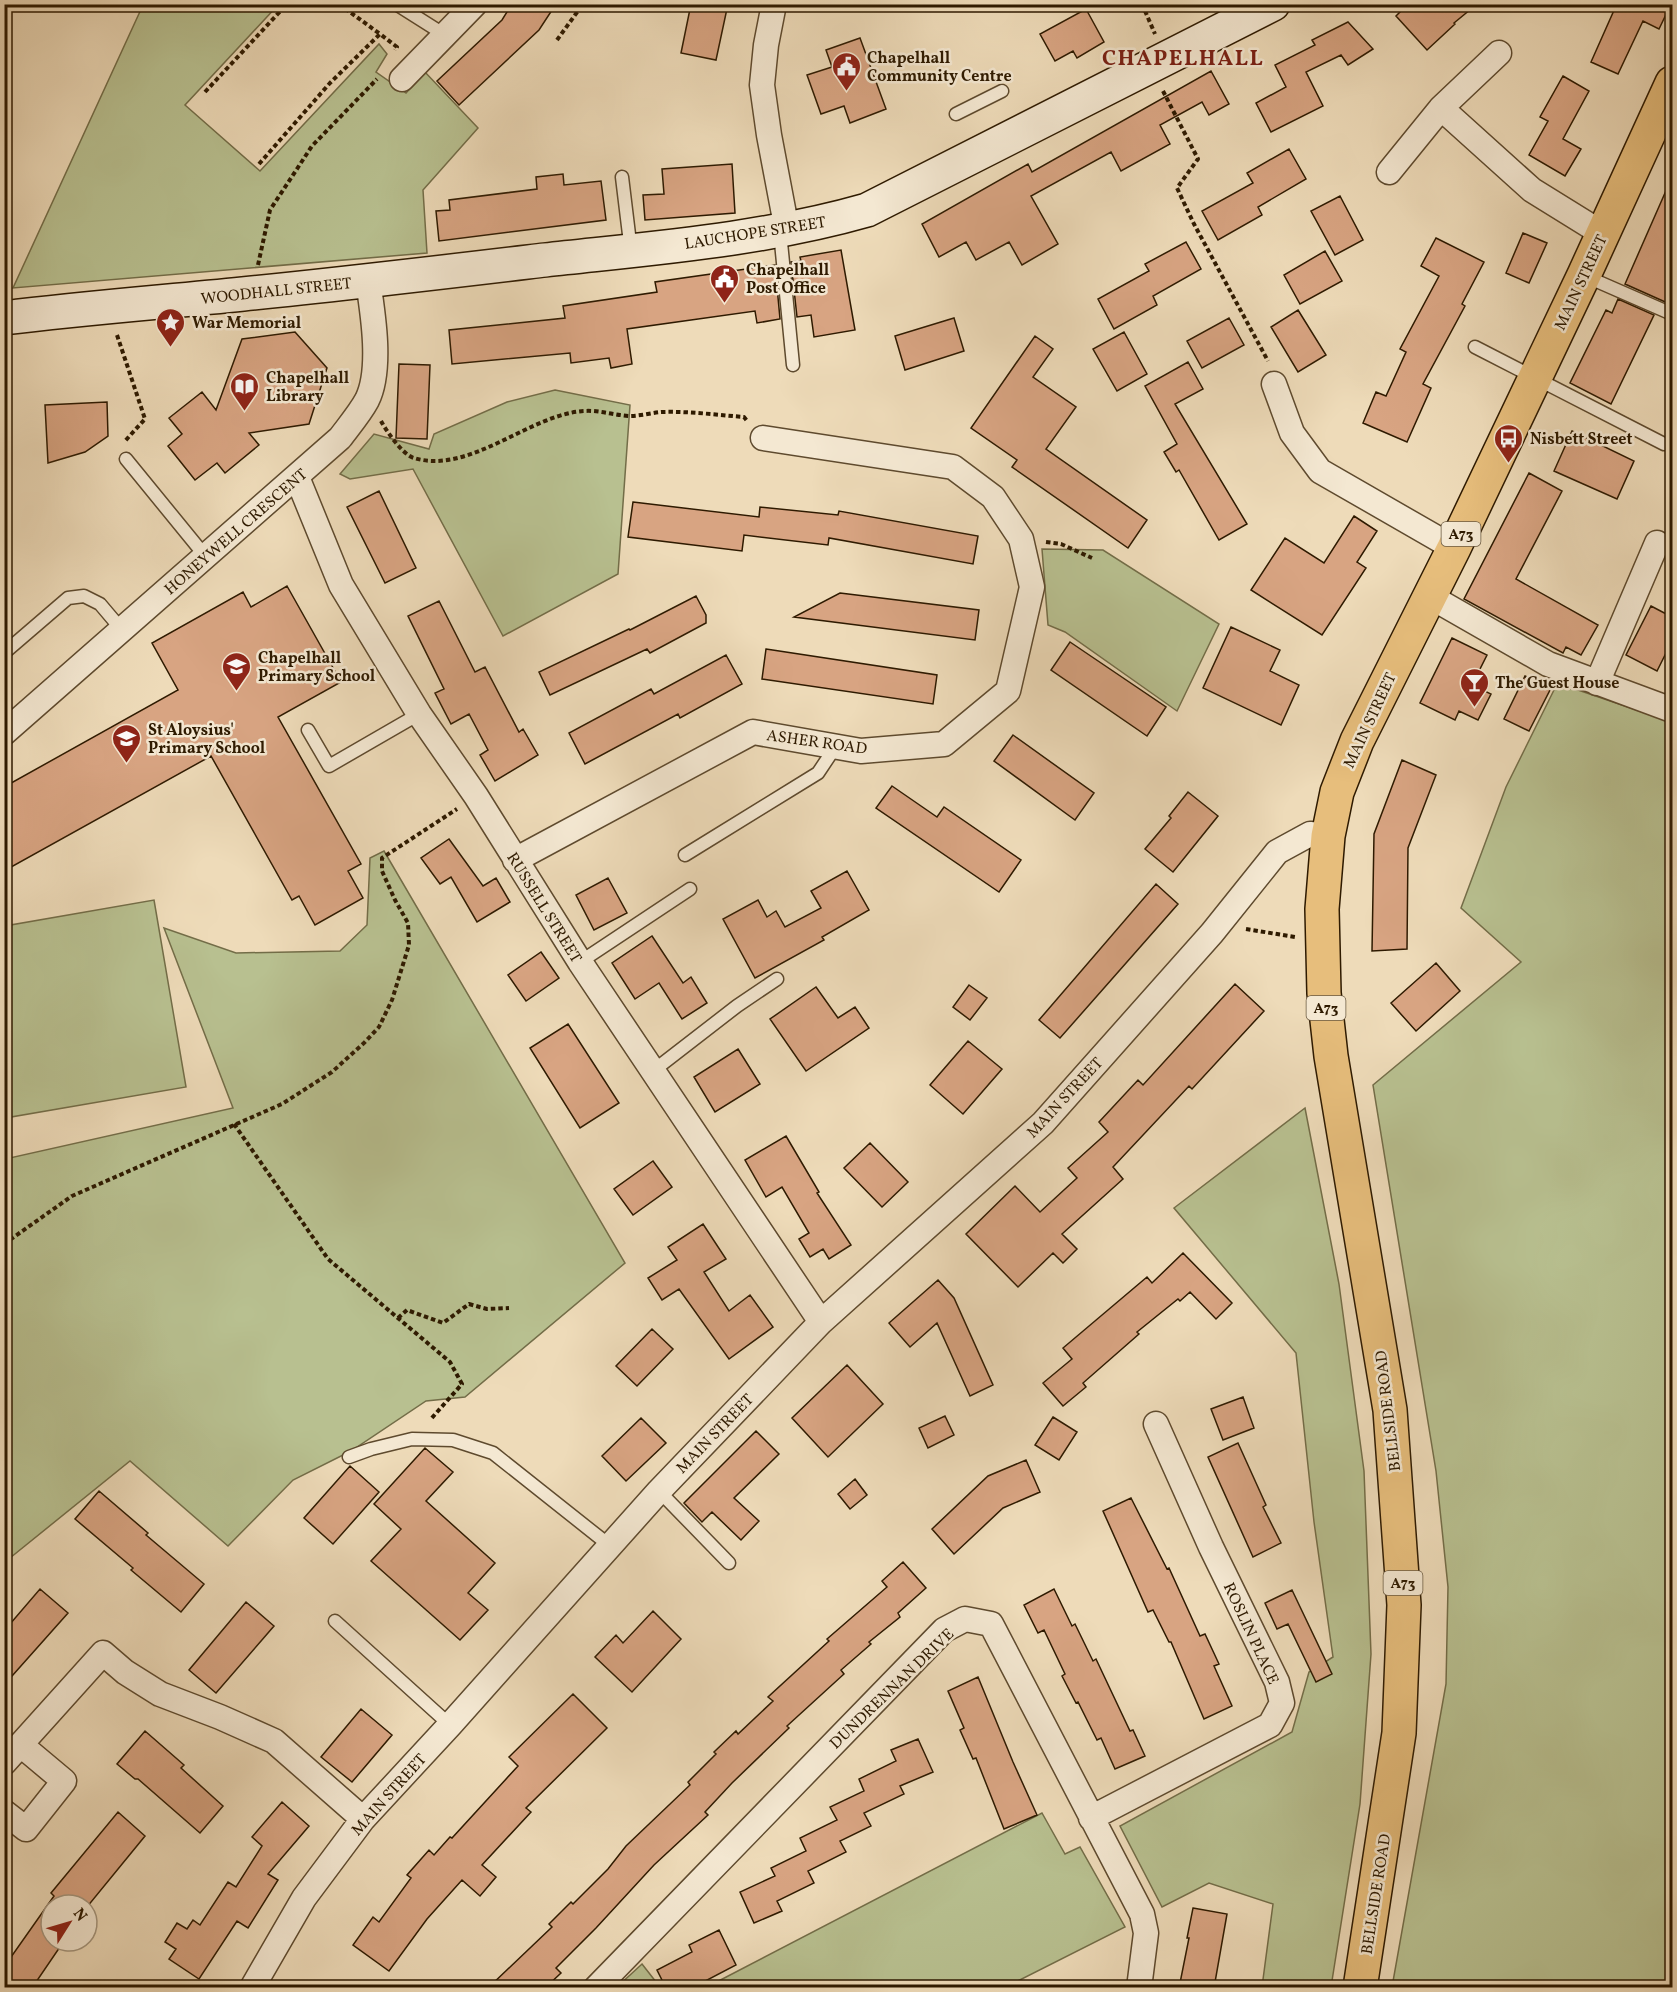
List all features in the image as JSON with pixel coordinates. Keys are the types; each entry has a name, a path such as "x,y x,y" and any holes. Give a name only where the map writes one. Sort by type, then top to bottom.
{"main road":[{"name":"MAIN STREET","path":"1328,836 1337,792 1357,741 1431,597 1603,234 1664,127 1672,83"},
{"name":"BELLSIDE ROAD","path":"1328,836 1322,909 1324,993 1331,1056 1390,1410 1404,1605 1399,1732 1360,1988"}],"street":[{"path":"402,79 475,4"},
{"path":"774,4 766,45 762,85 784,230"},
{"name":"LAUCHOPE STREET","path":"368,281 631,251 784,230 867,210 1273,4"},
{"path":"1389,172 1441,108 1498,53"},
{"path":"1441,108 1532,190 1603,234"},
{"name":"WOODHALL STREET","path":"4,318 368,281"},
{"name":"HONEYWELL CRESCENT","path":"4,733 340,438 367,399 373,380 375,356 368,281"},
{"path":"1275,384 1292,432 1320,471 1454,548"},
{"name":"ASHER ROAD","path":"515,860 753,732 861,751 944,744 1008,691 1032,587 1021,540 993,497 952,467 763,438"},
{"name":"RUSSELL STREET","path":"297,477 341,585 419,714 476,796 580,962 821,1322"},
{"path":"1597,682 1657,543"},
{"path":"1431,597 1548,664 1672,710"},
{"name":"MAIN STREET","path":"252,1988 304,1898 363,1819 659,1491 821,1322 1043,1123 1218,926 1277,852 1310,834 1328,836"},
{"name":"ROSLIN PLACE","path":"1091,1818 1269,1725 1282,1703 1277,1682 1211,1547 1156,1424"},
{"name":"DUNDRENNAN DRIVE","path":"596,1988 944,1630 966,1619 991,1624 1142,1914 1146,1933 1139,1988"},
{"path":"4,1763 103,1653 125,1672 160,1694 274,1741 363,1819"},
{"path":"4,1812 26,1829 64,1781 21,1744"}],"lane":[{"path":"396,4 445,35"},
{"path":"956,114 1002,91"},
{"path":"622,177 631,251"},
{"path":"784,230 793,365"},
{"path":"1584,275 1672,314"},
{"path":"1475,347 1664,444"},
{"path":"126,459 206,557"},
{"path":"4,652 68,598 84,597 100,604 122,630"},
{"path":"308,730 329,766 419,714"},
{"path":"685,855 818,773 836,746"},
{"path":"580,962 690,889"},
{"path":"653,1071 737,1006 777,979"},
{"path":"349,1456 412,1439 453,1440 493,1452 609,1545"},
{"path":"659,1491 729,1563"},
{"path":"335,1621 450,1725"}],"path":[{"path":"205,92 287,4"},
{"path":"339,4 397,47 392,56"},
{"path":"557,40 584,4"},
{"path":"259,164 330,83 380,34"},
{"path":"1150,67 1198,159 1177,188 1194,224 1268,359 1275,384"},
{"path":"241,294 240,272 256,271 270,210 312,147 381,75 402,79"},
{"path":"108,306 145,419 119,447 126,459"},
{"path":"367,399 390,436 412,458 442,461 482,450 566,413 586,410 632,416 662,412 744,417 763,438"},
{"path":"1021,540 1062,544 1092,558"},
{"path":"4,1244 72,1196 282,1104 332,1072 379,1028 392,1000 409,945 408,922 382,871 382,858 476,796"},
{"path":"1218,926 1301,938"},
{"path":"234,1124 328,1259 450,1362 462,1384 424,1426 422,1440"},
{"path":"398,1318 407,1310 442,1323 469,1304 487,1309 509,1308"}],"green space":[{"path":"143,5 278,5 185,105 260,171 379,44 387,54 376,72 406,93 425,72 478,128 423,190 427,253 13,288"},
{"path":"555,390 630,405 618,574 503,636 413,469 350,479 340,474 374,434 429,449 434,434 507,402"},
{"path":"1042,549 1103,550 1219,624 1177,711 1065,632 1048,625"},
{"path":"1555,688 1575,689 1672,722 1672,1987 1392,1987 1446,1684 1448,1587 1436,1471 1373,1085 1521,962 1461,908 1506,787"},
{"path":"384,851 625,1263 465,1397 426,1401 351,1451 293,1480 228,1546 130,1461 5,1562 5,1159 233,1108 164,928 236,953 340,951 367,925 370,858"},
{"path":"154,900 186,1087 5,1118 5,926"},
{"path":"1305,1108 1339,1284 1364,1471 1371,1654 1360,1804 1331,1987 1262,1987 1273,1904 1209,1883 1162,1907 1120,1826 1292,1732 1309,1672 1333,1657 1314,1522 1296,1353 1174,1208"},
{"path":"1042,1813 1065,1854 1080,1847 1125,1927 1006,1987 707,1987"},
{"path":"642,1964 660,1987 617,1987"}],"building":[{"path":"512,4 556,4 539,30 459,105 437,81 502,20"},
{"path":"691,4 728,4 716,60 681,53"},
{"path":"1408,4 1477,4 1427,50 1396,16"},
{"path":"1607,4 1671,4 1659,29 1643,21 1618,74 1591,62 1615,8"},
{"path":"1086,9 1104,42 1077,58 1073,51 1055,61 1040,34"},
{"path":"1348,22 1373,49 1348,65 1341,55 1306,72 1323,106 1271,132 1256,103 1286,87 1275,65 1315,45 1312,40"},
{"name":"Chapelhall Community Centre","path":"860,38 886,109 850,123 844,106 821,114 807,75 832,67 826,50"},
{"path":"1211,71 1229,104 1209,115 1202,102 1160,125 1170,144 1121,171 1111,152 1031,196 1058,244 1022,265 1009,242 976,260 966,242 939,257 922,224 1028,164 1032,172"},
{"path":"1563,76 1589,91 1563,139 1581,149 1565,176 1529,155 1548,121 1540,117"},
{"path":"1289,149 1306,179 1258,207 1262,215 1218,240 1202,211 1253,183 1247,173"},
{"path":"732,164 735,213 645,220 643,195 664,194 662,169"},
{"path":"563,174 564,185 601,181 606,220 439,241 436,211 450,210 449,200 537,189 536,177"},
{"path":"1672,177 1672,305 1625,284"},
{"path":"1340,196 1363,240 1335,255 1311,211"},
{"path":"1523,233 1547,243 1529,283 1506,273"},
{"path":"1436,238 1484,262 1462,304 1465,306 1423,384 1431,388 1407,442 1363,423 1376,392 1386,396 1406,352 1400,349 1439,276 1421,266"},
{"path":"1186,242 1201,269 1153,296 1157,305 1114,329 1098,299 1149,271 1145,264"},
{"path":"841,250 855,330 814,337 811,315 797,317 791,262 801,261 800,257"},
{"path":"1325,251 1342,281 1300,304 1284,275"},
{"path":"775,265 780,319 757,323 755,311 627,329 632,364 611,368 609,358 571,363 570,353 452,364 449,330 565,318 563,306 657,292 655,282"},
{"path":"1618,299 1654,315 1611,404 1570,383 1606,310 1612,313"},
{"path":"1298,310 1326,355 1298,372 1271,327"},
{"path":"954,318 964,351 905,370 895,336"},
{"path":"1229,318 1244,345 1202,368 1187,341"},
{"name":"Chapelhall Library","path":"295,332 327,368 309,424 249,433 259,445 225,473 217,463 195,480 168,446 182,434 169,418 202,392 216,410 242,339"},
{"path":"1124,332 1147,374 1117,391 1093,349"},
{"path":"1035,336 1053,349 1033,377 1076,407 1046,449 1147,520 1128,548 1012,467 1017,460 971,428"},
{"path":"1188,362 1203,389 1175,404 1247,524 1219,540 1179,470 1176,472 1164,452 1177,444 1145,386"},
{"path":"399,364 430,365 427,439 396,438"},
{"path":"107,402 108,436 85,452 48,463 45,405"},
{"path":"1572,431 1634,461 1617,499 1554,471"},
{"path":"1529,473 1562,491 1516,579 1598,625 1581,655 1566,647 1563,653 1464,599"},
{"path":"379,491 416,568 385,583 347,507"},
{"path":"633,502 759,517 760,507 838,515 839,511 978,536 973,564 829,538 828,545 744,535 742,551 628,537"},
{"path":"1354,516 1377,531 1357,562 1366,568 1322,635 1251,590 1285,538 1324,563"},
{"path":"287,586 341,682 278,717 361,864 348,871 363,898 315,925 299,896 292,900 211,756 4,871 4,787 178,690 152,643 243,592 251,607"},
{"path":"840,593 979,610 975,640 794,617"},
{"path":"696,596 706,615 706,623 650,653 647,649 550,695 539,672 630,630"},
{"path":"439,601 475,672 485,667 519,732 523,729 538,755 495,781 480,755 488,750 469,714 451,724 435,693 444,689 408,616"},
{"path":"1651,606 1672,617 1672,641 1657,671 1626,655"},
{"path":"1231,627 1280,650 1270,671 1299,685 1281,725 1203,688"},
{"path":"1452,638 1487,655 1472,685 1491,694 1478,720 1459,711 1455,720 1420,703"},
{"path":"1070,642 1166,707 1147,736 1051,670"},
{"path":"766,649 937,675 933,704 762,679"},
{"path":"726,655 742,684 680,718 678,714 585,764 569,733 651,689 654,694"},
{"path":"1525,676 1551,688 1529,731 1504,719"},
{"path":"1013,735 1094,793 1075,820 994,761"},
{"path":"1402,760 1436,775 1408,848 1407,949 1372,951 1374,834"},
{"path":"892,786 937,817 944,807 1021,860 999,892 876,808"},
{"path":"1188,792 1218,816 1173,872 1145,849 1171,818 1169,816"},
{"path":"449,839 483,886 496,878 510,902 477,922 451,877 440,884 421,858"},
{"path":"847,871 869,910 822,937 824,940 755,978 723,919 758,900 767,917 776,911 785,927 821,908 811,891"},
{"path":"608,878 627,913 594,930 576,895"},
{"path":"1156,884 1178,904 1060,1038 1039,1020"},
{"path":"652,936 683,983 691,977 707,1003 682,1019 659,983 635,999 612,963"},
{"path":"541,952 559,978 526,1001 508,975"},
{"path":"1436,963 1460,991 1416,1031 1391,1003"},
{"path":"1235,984 1264,1011 1192,1089 1189,1086 1113,1167 1123,1179 1062,1234 1077,1249 1063,1263 1053,1253 1018,1287 966,1234 1015,1186 1040,1212 1077,1178 1068,1168 1108,1132 1099,1122 1138,1080 1143,1085"},
{"path":"969,985 987,998 970,1020 953,1007"},
{"path":"816,987 838,1018 855,1007 869,1028 806,1071 770,1019"},
{"path":"568,1024 619,1103 580,1128 530,1048"},
{"path":"968,1041 1002,1069 963,1114 930,1085"},
{"path":"738,1049 760,1084 715,1112 694,1077"},
{"path":"786,1136 819,1192 817,1193 851,1245 829,1259 823,1249 810,1257 799,1239 809,1233 782,1187 766,1197 745,1160"},
{"path":"870,1143 908,1182 882,1207 844,1168"},
{"path":"653,1161 672,1187 633,1215 614,1189"},
{"path":"703,1224 726,1259 704,1272 729,1311 750,1295 773,1327 729,1359 679,1289 662,1300 648,1278 677,1260 668,1247"},
{"path":"1183,1253 1232,1303 1216,1319 1190,1292 1180,1301 1178,1299 1137,1332 1139,1334 1083,1383 1086,1387 1063,1406 1043,1383 1072,1359 1063,1348 1147,1277 1152,1283"},
{"path":"938,1280 954,1298 993,1385 970,1396 937,1323 910,1347 889,1323"},
{"path":"652,1329 673,1349 637,1386 616,1366"},
{"path":"847,1365 883,1404 828,1457 792,1418"},
{"path":"1243,1397 1254,1428 1223,1440 1211,1409"},
{"path":"945,1416 954,1435 928,1448 919,1428"},
{"path":"1053,1417 1077,1432 1059,1460 1035,1445"},
{"path":"641,1418 666,1443 626,1481 602,1456"},
{"path":"756,1431 779,1454 734,1498 759,1521 741,1540 712,1512 702,1522 684,1503"},
{"path":"1238,1443 1266,1505 1263,1507 1281,1543 1253,1557 1208,1457"},
{"path":"425,1448 453,1472 426,1501 495,1563 468,1593 488,1610 460,1640 371,1561 401,1529 374,1504"},
{"path":"1026,1460 1040,1492 1003,1508 954,1554 932,1529 988,1476"},
{"path":"350,1466 379,1492 333,1544 304,1518"},
{"path":"855,1479 867,1495 850,1509 838,1494"},
{"path":"99,1491 204,1584 181,1612 75,1519"},
{"path":"1131,1498 1167,1569 1169,1568 1200,1636 1205,1634 1219,1664 1214,1666 1232,1706 1204,1719 1171,1642 1153,1610 1148,1612 1103,1511"},
{"path":"903,1562 926,1588 898,1613 900,1617 869,1642 871,1644 841,1670 844,1674 787,1726 789,1728 705,1812 708,1815 654,1865 556,1968 561,1973 545,1988 488,1988 552,1927 549,1924 608,1869 626,1846 690,1785 688,1782 716,1754 714,1752 736,1731 738,1734 773,1701 768,1697 829,1641 827,1639 887,1587 882,1581"},
{"path":"40,1589 68,1613 4,1685 4,1631"},
{"path":"1054,1589 1093,1661 1096,1659 1130,1731 1133,1730 1145,1756 1115,1769 1101,1738 1097,1740 1078,1702 1076,1703 1062,1676 1065,1674 1044,1630 1038,1633 1024,1605"},
{"path":"1292,1590 1332,1674 1316,1682 1288,1624 1277,1629 1265,1603"},
{"path":"246,1602 274,1626 216,1693 189,1670"},
{"path":"653,1611 681,1639 632,1692 595,1657 616,1635 623,1643"},
{"path":"978,1677 1037,1815 1004,1829 976,1758 973,1759 960,1730 964,1728 948,1691"},
{"path":"573,1694 607,1728 526,1808 531,1812 482,1865 496,1877 480,1896 462,1880 427,1919 389,1971 353,1945 373,1917 379,1922 411,1878 407,1875 429,1850 434,1855 518,1766 509,1757"},
{"path":"361,1709 392,1735 352,1782 321,1757"},
{"path":"145,1731 184,1765 181,1768 223,1806 200,1833 138,1779 117,1764"},
{"path":"918,1739 933,1772 900,1786 904,1794 864,1813 871,1826 840,1841 846,1852 808,1871 814,1883 777,1901 782,1911 754,1923 740,1892 775,1876 771,1868 806,1851 800,1838 837,1820 830,1807 864,1791 859,1779 896,1761 891,1750"},
{"path":"282,1802 309,1826 268,1874 278,1880 248,1928 237,1921 199,1979 169,1959 176,1949 165,1942 177,1923 187,1929 193,1920 200,1925 228,1882 236,1887 262,1846 252,1837"},
{"path":"118,1812 145,1836 98,1893 51,1893"},
{"path":"1193,1908 1227,1914 1214,1988 1179,1988"},
{"path":"39,1917 39,1953 56,1953 32,1988 4,1988 4,1967"},
{"path":"719,1930 736,1965 692,1988 666,1988 657,1970 692,1952 689,1945"}],"place":[{"name":"Chapelhall Community Centre","path":"846,92"},
{"name":"Chapelhall Post Office","path":"725,304"},
{"name":"War Memorial","path":"171,348"},
{"name":"Chapelhall Library","path":"245,412"},
{"name":"Nisbett Street","path":"1509,464"},
{"name":"Chapelhall Primary School","path":"237,692"},
{"name":"The Guest House","path":"1474,708"},
{"name":"St Aloysius' Primary School","path":"127,764"}],"district":[{"name":"CHAPELHALL","path":"1183,57"}]}
